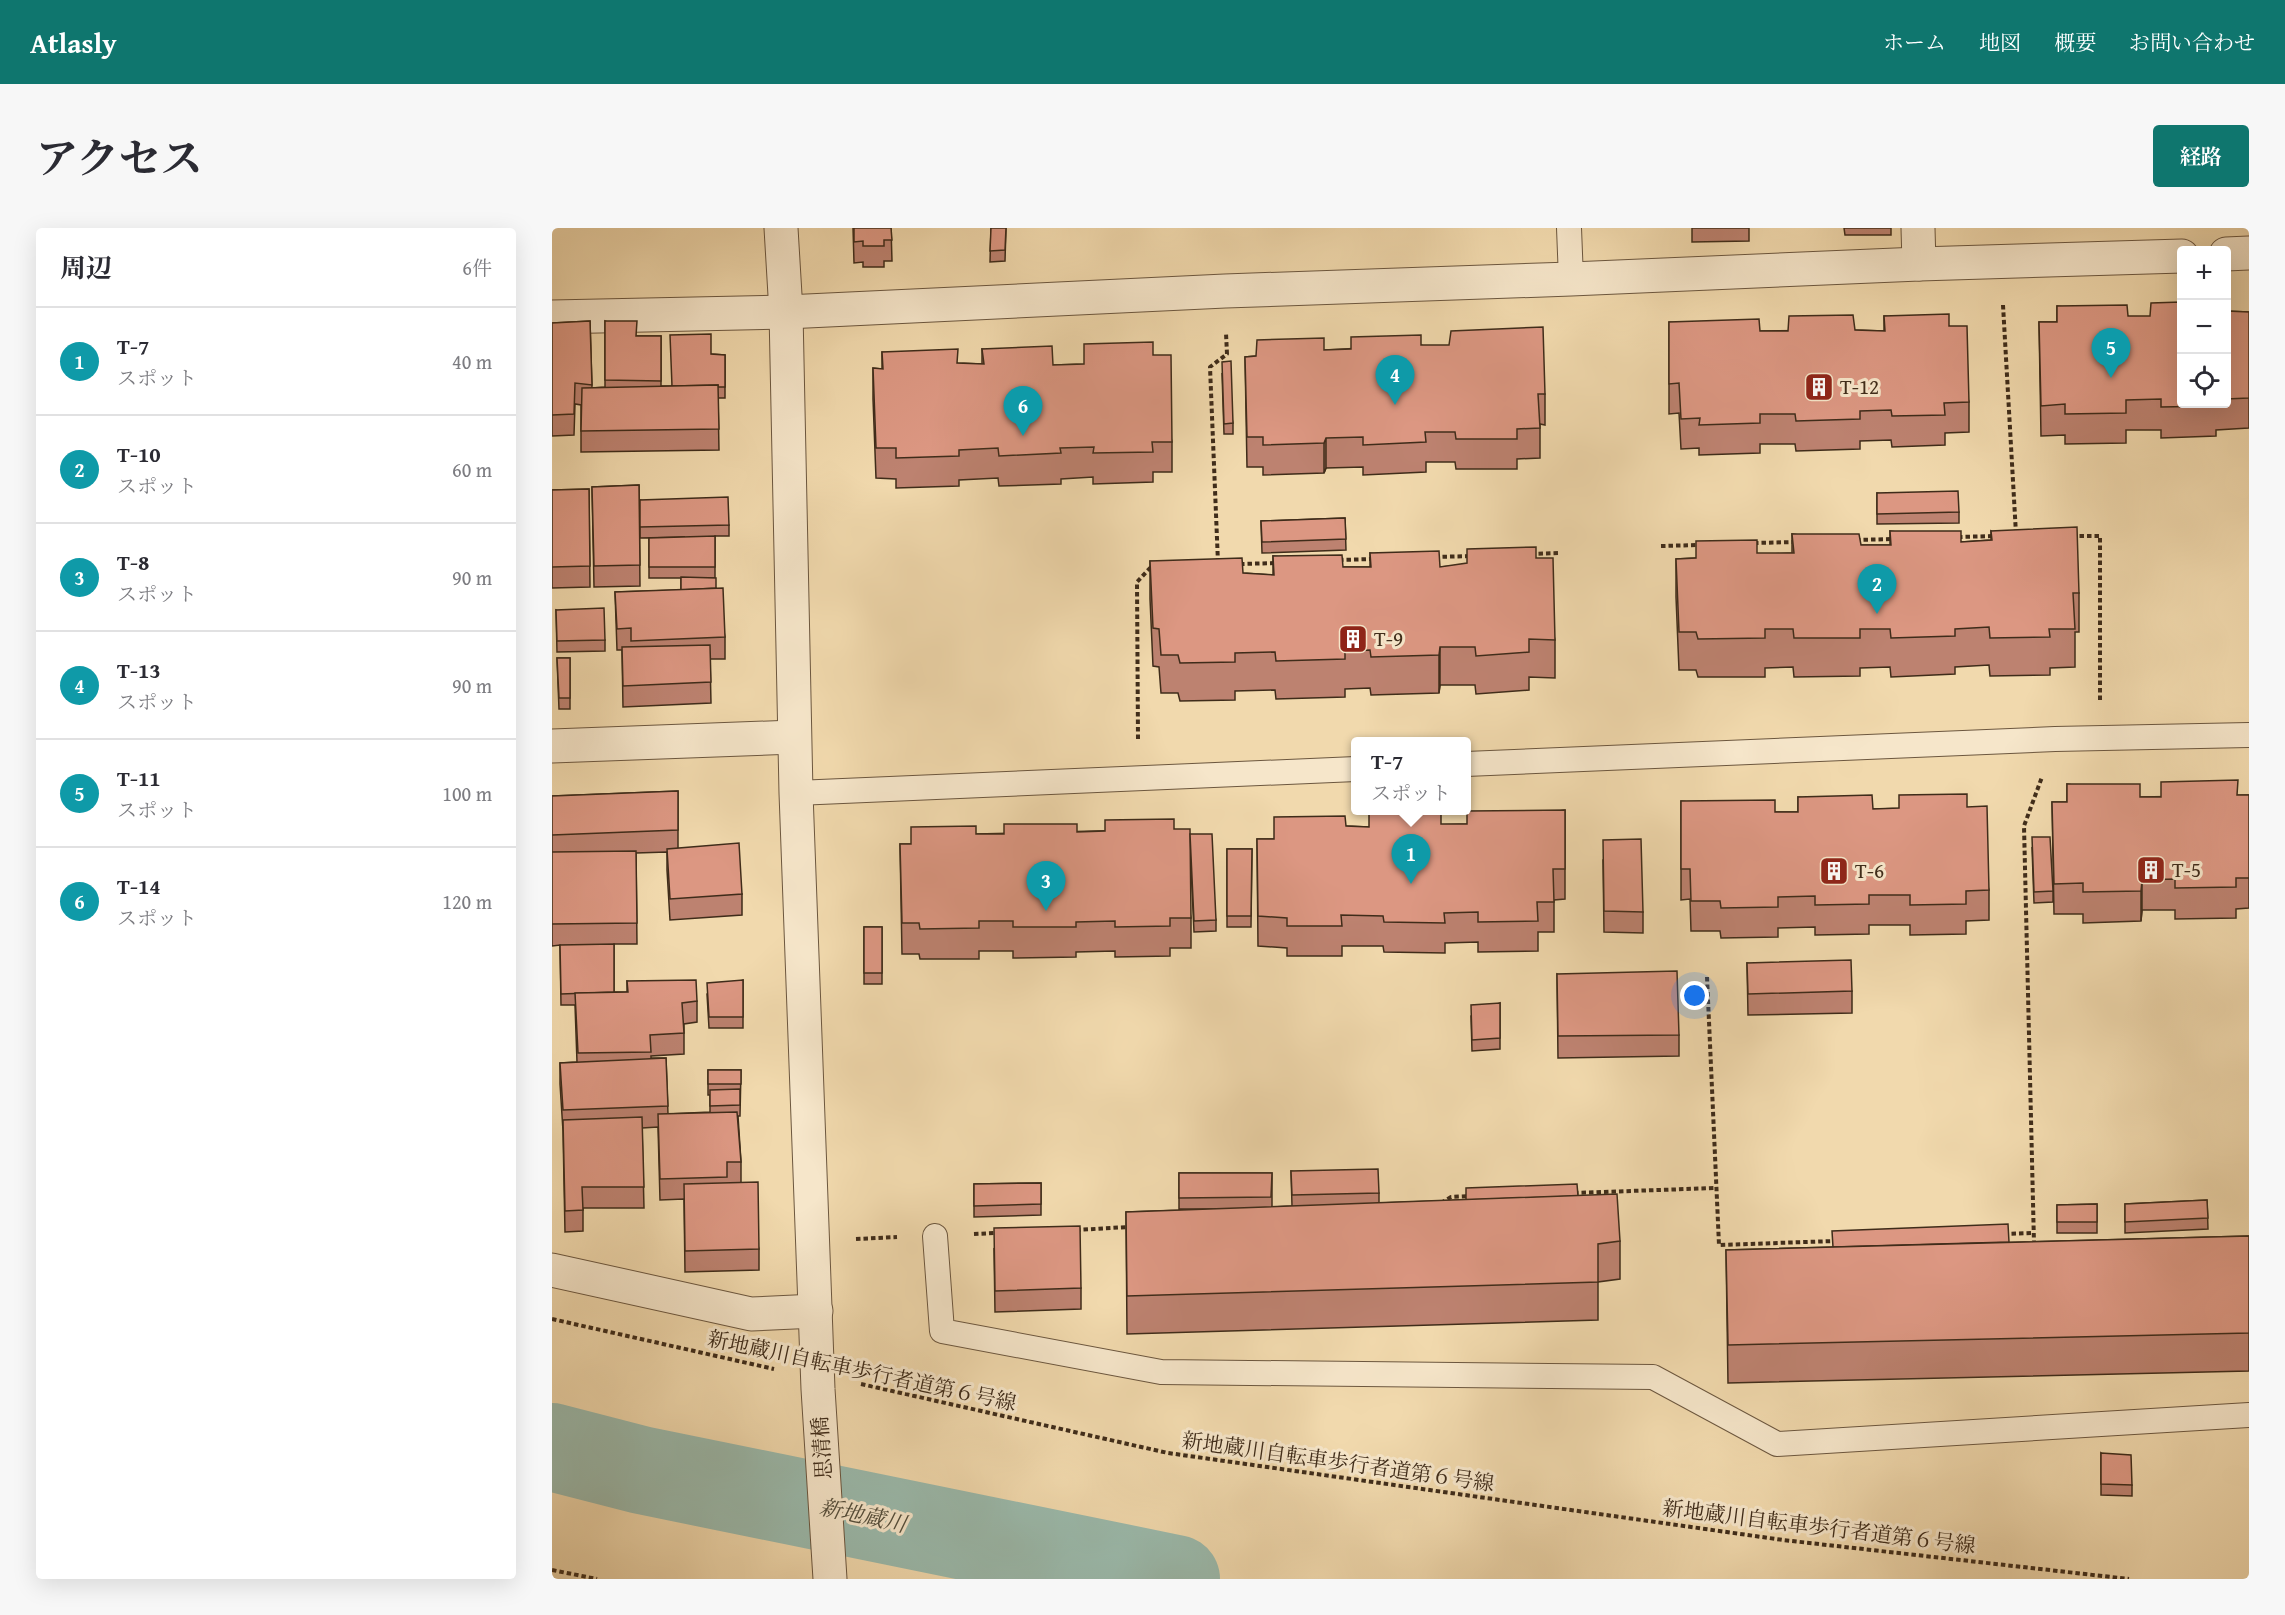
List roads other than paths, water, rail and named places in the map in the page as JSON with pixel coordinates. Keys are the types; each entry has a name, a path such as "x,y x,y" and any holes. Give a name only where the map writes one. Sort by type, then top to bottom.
{"street":[{"name":"思清橋","path":"781,228 786,312 796,793 818,1383 830,1579"},
{"path":"1918,228 1919,264"},
{"path":"2231,254 2249,254"},
{"path":"552,317 786,312 1225,291 2177,256"},
{"path":"552,746 794,737"},
{"path":"552,1270 752,1314 816,1311"}],"lane":[{"path":"1569,228 1571,279"},
{"path":"1471,764 2055,740 2249,735"},
{"path":"796,793 1351,769"},
{"path":"935,1236 942,1331 1161,1372 1653,1377 1777,1443 2249,1414"}],"waterway":[{"name":"新地蔵川","path":"552,1447 641,1470 1176,1579"}],"place":[{"name":"T-11","path":"2111,378"},
{"name":"T-12","path":"1819,387"},
{"name":"T-13","path":"1395,405"},
{"name":"T-14","path":"1023,436"},
{"name":"T-10","path":"1877,614"},
{"name":"T-9","path":"1353,639"},
{"name":"T-5","path":"2151,870"},
{"name":"T-6","path":"1834,871"},
{"name":"T-7","path":"1411,884"},
{"name":"T-8","path":"1046,911"}]}
